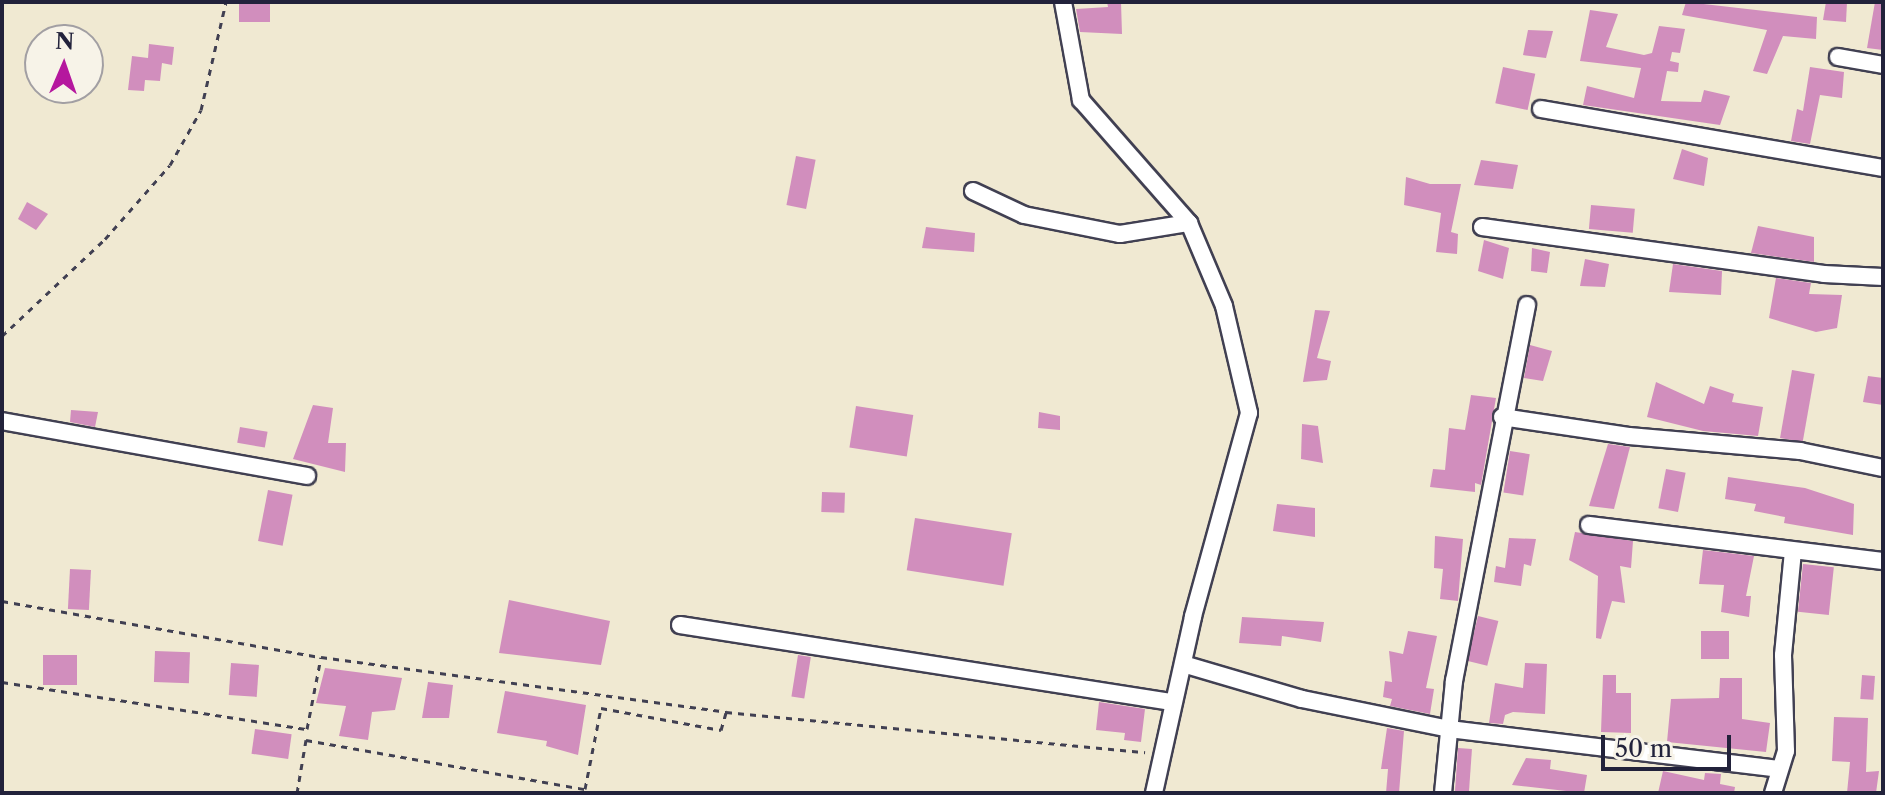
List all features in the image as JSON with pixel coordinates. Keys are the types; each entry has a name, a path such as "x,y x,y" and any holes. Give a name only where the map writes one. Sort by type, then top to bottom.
{"street":[{"path":"1063,2 1081,100 1189,223 1224,306 1249,413 1172,702 1154,793"},
{"path":"1838,57 1883,65"},
{"path":"1541,109 1883,168"},
{"path":"973,191 1024,215 1105,231 1189,223"},
{"path":"1482,227 1824,274 1883,277"},
{"path":"1443,793 1449,729 1502,417 1527,305"},
{"path":"1502,417 1629,436 1800,451 1883,468"},
{"path":"2,421 307,476"},
{"path":"1589,525 1883,561"},
{"path":"1183,664 1302,699 1449,729 1778,784 1786,751 1783,655 1793,552"},
{"path":"680,625 1172,702"}],"path":[{"path":"2,336 105,239 170,165 201,110 226,2"},
{"path":"2,601 321,657 726,712 1161,753"},
{"path":"297,793 321,657"},
{"path":"2,682 307,729"},
{"path":"306,740 585,791 601,708 721,730 726,712"}],"building":[{"path":"239,2 270,2 270,22 239,22"},
{"path":"1107,2 1121,2 1122,34 1080,32 1076,9 1108,7"},
{"path":"1686,2 1817,17 1816,39 1783,36 1767,74 1753,71 1767,30 1682,15"},
{"path":"1826,2 1847,2 1846,22 1823,20"},
{"path":"1875,2 1883,2 1883,50 1867,48"},
{"path":"1590,10 1618,14 1606,47 1644,55 1652,53 1659,26 1685,29 1680,53 1672,52 1670,61 1679,63 1678,72 1667,71 1661,101 1701,102 1704,90 1730,96 1720,125 1583,105 1587,86 1634,98 1641,68 1580,61"},
{"path":"1528,30 1553,31 1546,58 1523,55"},
{"path":"149,44 174,47 172,65 162,63 160,81 145,80 144,91 128,90 132,56 148,58"},
{"path":"1503,67 1535,74 1528,110 1495,103"},
{"path":"1810,67 1844,72 1842,98 1820,95 1810,144 1791,141 1797,109 1803,111"},
{"path":"1682,149 1708,158 1704,186 1673,179"},
{"path":"796,156 816,160 806,209 786,205"},
{"path":"1481,160 1518,165 1513,189 1474,185"},
{"path":"1406,177 1430,184 1461,184 1451,232 1458,234 1457,254 1436,252 1441,213 1404,205"},
{"path":"27,202 48,214 36,230 18,219"},
{"path":"1591,205 1635,209 1633,233 1589,229"},
{"path":"1758,226 1814,237 1814,262 1751,253"},
{"path":"926,227 975,233 974,252 922,248"},
{"path":"1484,240 1509,248 1503,279 1478,271"},
{"path":"1532,248 1550,252 1547,273 1531,271"},
{"path":"1585,259 1609,264 1605,287 1580,286"},
{"path":"1673,264 1722,271 1721,295 1669,292"},
{"path":"1776,278 1811,283 1809,294 1842,295 1837,328 1816,332 1769,318"},
{"path":"1315,310 1330,311 1317,358 1331,361 1327,380 1303,382"},
{"path":"1530,345 1552,351 1543,381 1524,378"},
{"path":"1792,370 1815,374 1803,442 1780,438"},
{"path":"1868,376 1883,378 1883,405 1863,402"},
{"path":"1656,382 1704,404 1710,386 1734,394 1732,402 1763,407 1758,436 1703,431 1647,417"},
{"path":"1471,395 1496,398 1481,485 1475,483 1475,492 1430,487 1433,469 1445,470 1449,428 1465,430"},
{"path":"313,405 333,408 328,443 346,443 345,472 293,459"},
{"path":"856,406 913,415 907,457 849,447"},
{"path":"71,410 98,412 95,427 70,422"},
{"path":"1039,412 1060,416 1060,430 1038,428"},
{"path":"1302,424 1318,426 1323,463 1301,459"},
{"path":"240,427 268,432 265,448 237,443"},
{"path":"1608,444 1630,447 1614,509 1589,506"},
{"path":"1510,451 1530,454 1523,496 1503,492"},
{"path":"1666,469 1686,473 1678,512 1658,508"},
{"path":"1728,477 1805,488 1854,504 1853,535 1784,523 1785,517 1754,511 1756,504 1725,499"},
{"path":"268,490 293,495 283,546 258,541"},
{"path":"822,492 845,493 844,513 821,512"},
{"path":"1277,504 1315,508 1315,537 1273,531"},
{"path":"915,518 1012,533 1004,586 907,570"},
{"path":"1575,532 1633,541 1631,568 1620,566 1625,603 1612,601 1601,639 1596,638 1598,576 1569,560"},
{"path":"1435,536 1463,539 1458,601 1440,599 1443,569 1434,568"},
{"path":"1509,538 1536,539 1531,566 1524,564 1521,586 1494,582 1496,566 1505,568"},
{"path":"1703,550 1754,556 1746,596 1751,596 1749,617 1721,612 1724,585 1699,584"},
{"path":"1803,564 1834,567 1829,615 1798,612"},
{"path":"70,569 91,570 89,610 68,609"},
{"path":"509,600 610,621 601,665 499,653"},
{"path":"1478,616 1498,621 1487,666 1467,661"},
{"path":"1242,617 1324,622 1321,642 1282,636 1281,646 1239,643"},
{"path":"1408,631 1437,636 1426,688 1434,689 1430,714 1390,706 1392,699 1383,697 1385,681 1392,682 1389,651 1403,654"},
{"path":"1701,631 1729,631 1729,659 1701,659"},
{"path":"155,651 190,652 189,683 154,682"},
{"path":"43,655 77,655 77,685 43,685"},
{"path":"798,655 811,657 804,699 791,696"},
{"path":"231,663 259,665 257,697 229,695"},
{"path":"1525,663 1547,664 1545,714 1513,712 1505,715 1503,724 1489,723 1495,683 1523,688"},
{"path":"325,668 402,678 395,710 372,712 368,740 339,736 346,706 316,703"},
{"path":"1603,675 1616,675 1616,693 1631,693 1631,733 1601,732"},
{"path":"1862,675 1875,676 1873,700 1860,699"},
{"path":"1720,678 1742,678 1742,719 1770,723 1766,752 1667,742 1671,699 1719,698"},
{"path":"428,682 453,685 449,718 422,718"},
{"path":"505,691 586,705 578,755 546,746 547,741 497,733"},
{"path":"1099,702 1145,709 1141,742 1124,740 1125,733 1096,730"},
{"path":"1834,717 1868,718 1866,772 1879,771 1876,793 1847,793 1850,762 1832,761"},
{"path":"1387,728 1404,731 1399,793 1386,793 1388,769 1381,769"},
{"path":"255,729 292,734 288,759 252,754"},
{"path":"1458,748 1472,749 1469,792 1455,791"},
{"path":"1526,758 1551,760 1550,769 1587,775 1584,793 1512,785"},
{"path":"1663,771 1704,780 1705,773 1721,774 1720,784 1735,787 1734,793 1658,793"}]}
